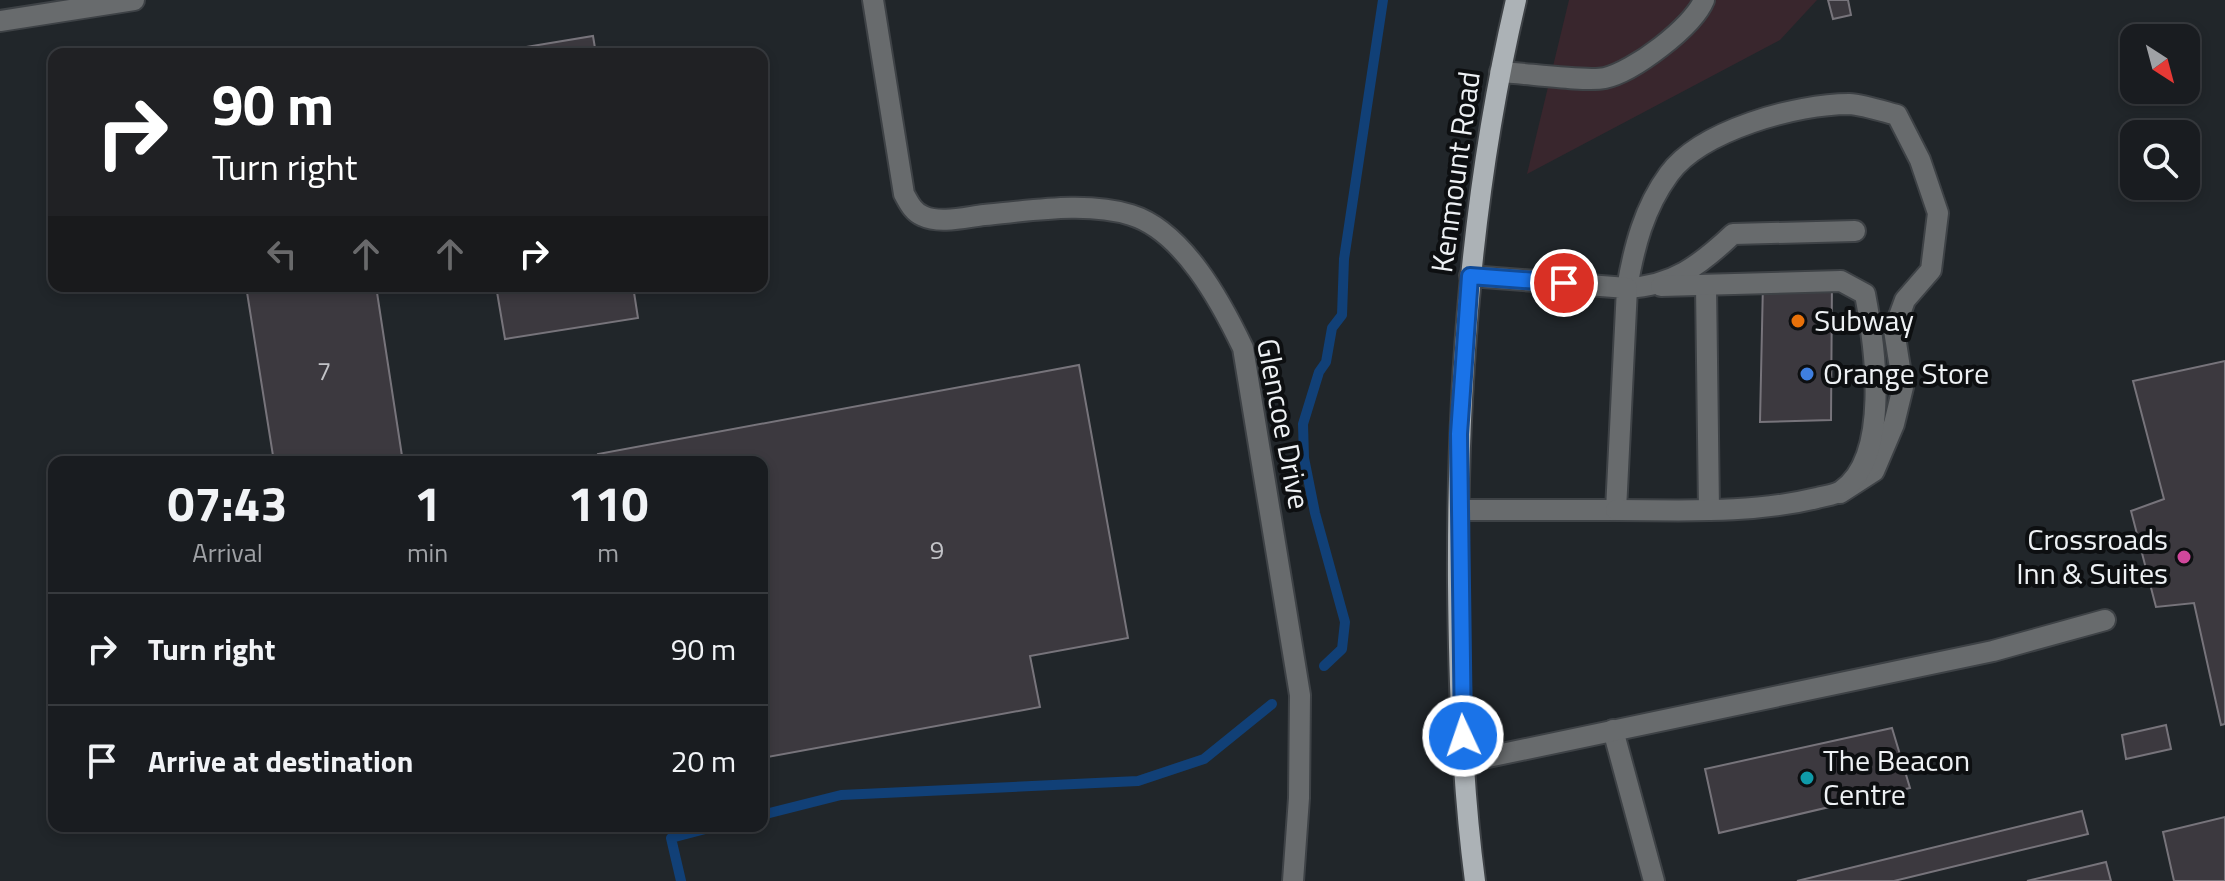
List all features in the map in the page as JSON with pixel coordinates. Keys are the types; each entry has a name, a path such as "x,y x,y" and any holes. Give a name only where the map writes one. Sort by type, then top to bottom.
{"main road":[{"name":"Kenmount Road","path":"1475,881 1464,762 1459,434 1477,203 1516,0"}],"street":[{"path":"0,21 134,0"},
{"name":"Glencoe Drive","path":"873,0 904,194 914,211 934,219 1053,210 1132,215 1170,240 1198,269 1223,307 1243,348 1300,695 1299,798 1293,881"},
{"path":"1500,72 1605,78 1667,45 1700,9 1704,0"},
{"path":"1459,510 1616,510 1709,510 1774,509 1840,493 1874,471 1894,424 1903,387 1894,330 1905,300 1931,270 1938,213 1920,160 1897,115 1850,104 1776,113 1720,134 1670,171 1635,241 1627,288 1616,510"},
{"path":"1657,286 1705,261 1733,234 1855,231"},
{"path":"1470,276 1627,288 1841,281 1865,294 1873,350 1874,418 1864,466 1840,493"},
{"path":"1706,286 1709,510"},
{"path":"1464,762 1993,651 2105,620"},
{"path":"1613,730 1654,881"}],"shaded area":[{"path":"1569,0 1817,0 1780,40 1527,174"}],"building":[{"path":"1828,0 1848,0 1851,15 1833,19"},
{"path":"593,36 595,48 520,48"},
{"path":"1832,278 1831,420 1760,422 1763,282"},
{"path":"247,292 377,292 402,456 273,456"},
{"path":"497,292 634,292 638,318 505,339"},
{"name":"Crossroads Inn & Suites","path":"2225,361 2225,724 2221,725 2194,603 2156,607 2131,511 2164,499 2133,381"},
{"path":"1079,365 1128,638 1030,656 1040,707 768,757 768,456 598,454"},
{"path":"2166,725 2171,749 2126,759 2122,735"},
{"name":"The Beacon Centre","path":"1892,728 1910,788 1719,833 1705,769"},
{"path":"2082,811 2088,834 1894,881 1797,881"},
{"path":"2225,817 2225,881 2174,881 2163,832"},
{"path":"2106,862 2111,881 2027,881"}],"waterway":[{"path":"1324,666 1342,649 1345,622 1315,513 1304,458 1303,424 1319,372 1326,362 1332,328 1342,315 1344,259 1383,0"},
{"path":"768,813 841,795 1138,781 1204,759 1272,704"},
{"path":"681,881 671,838 694,832"}],"place":[{"name":"Subway","path":"1798,321"},
{"name":"Orange Store","path":"1807,374"},
{"name":"Crossroads Inn & Suites","path":"2184,557"},
{"name":"The Beacon Centre","path":"1807,778"}],"route":[{"path":"1463,736 1458,603 1459,434 1470,276 1564,283"}]}
